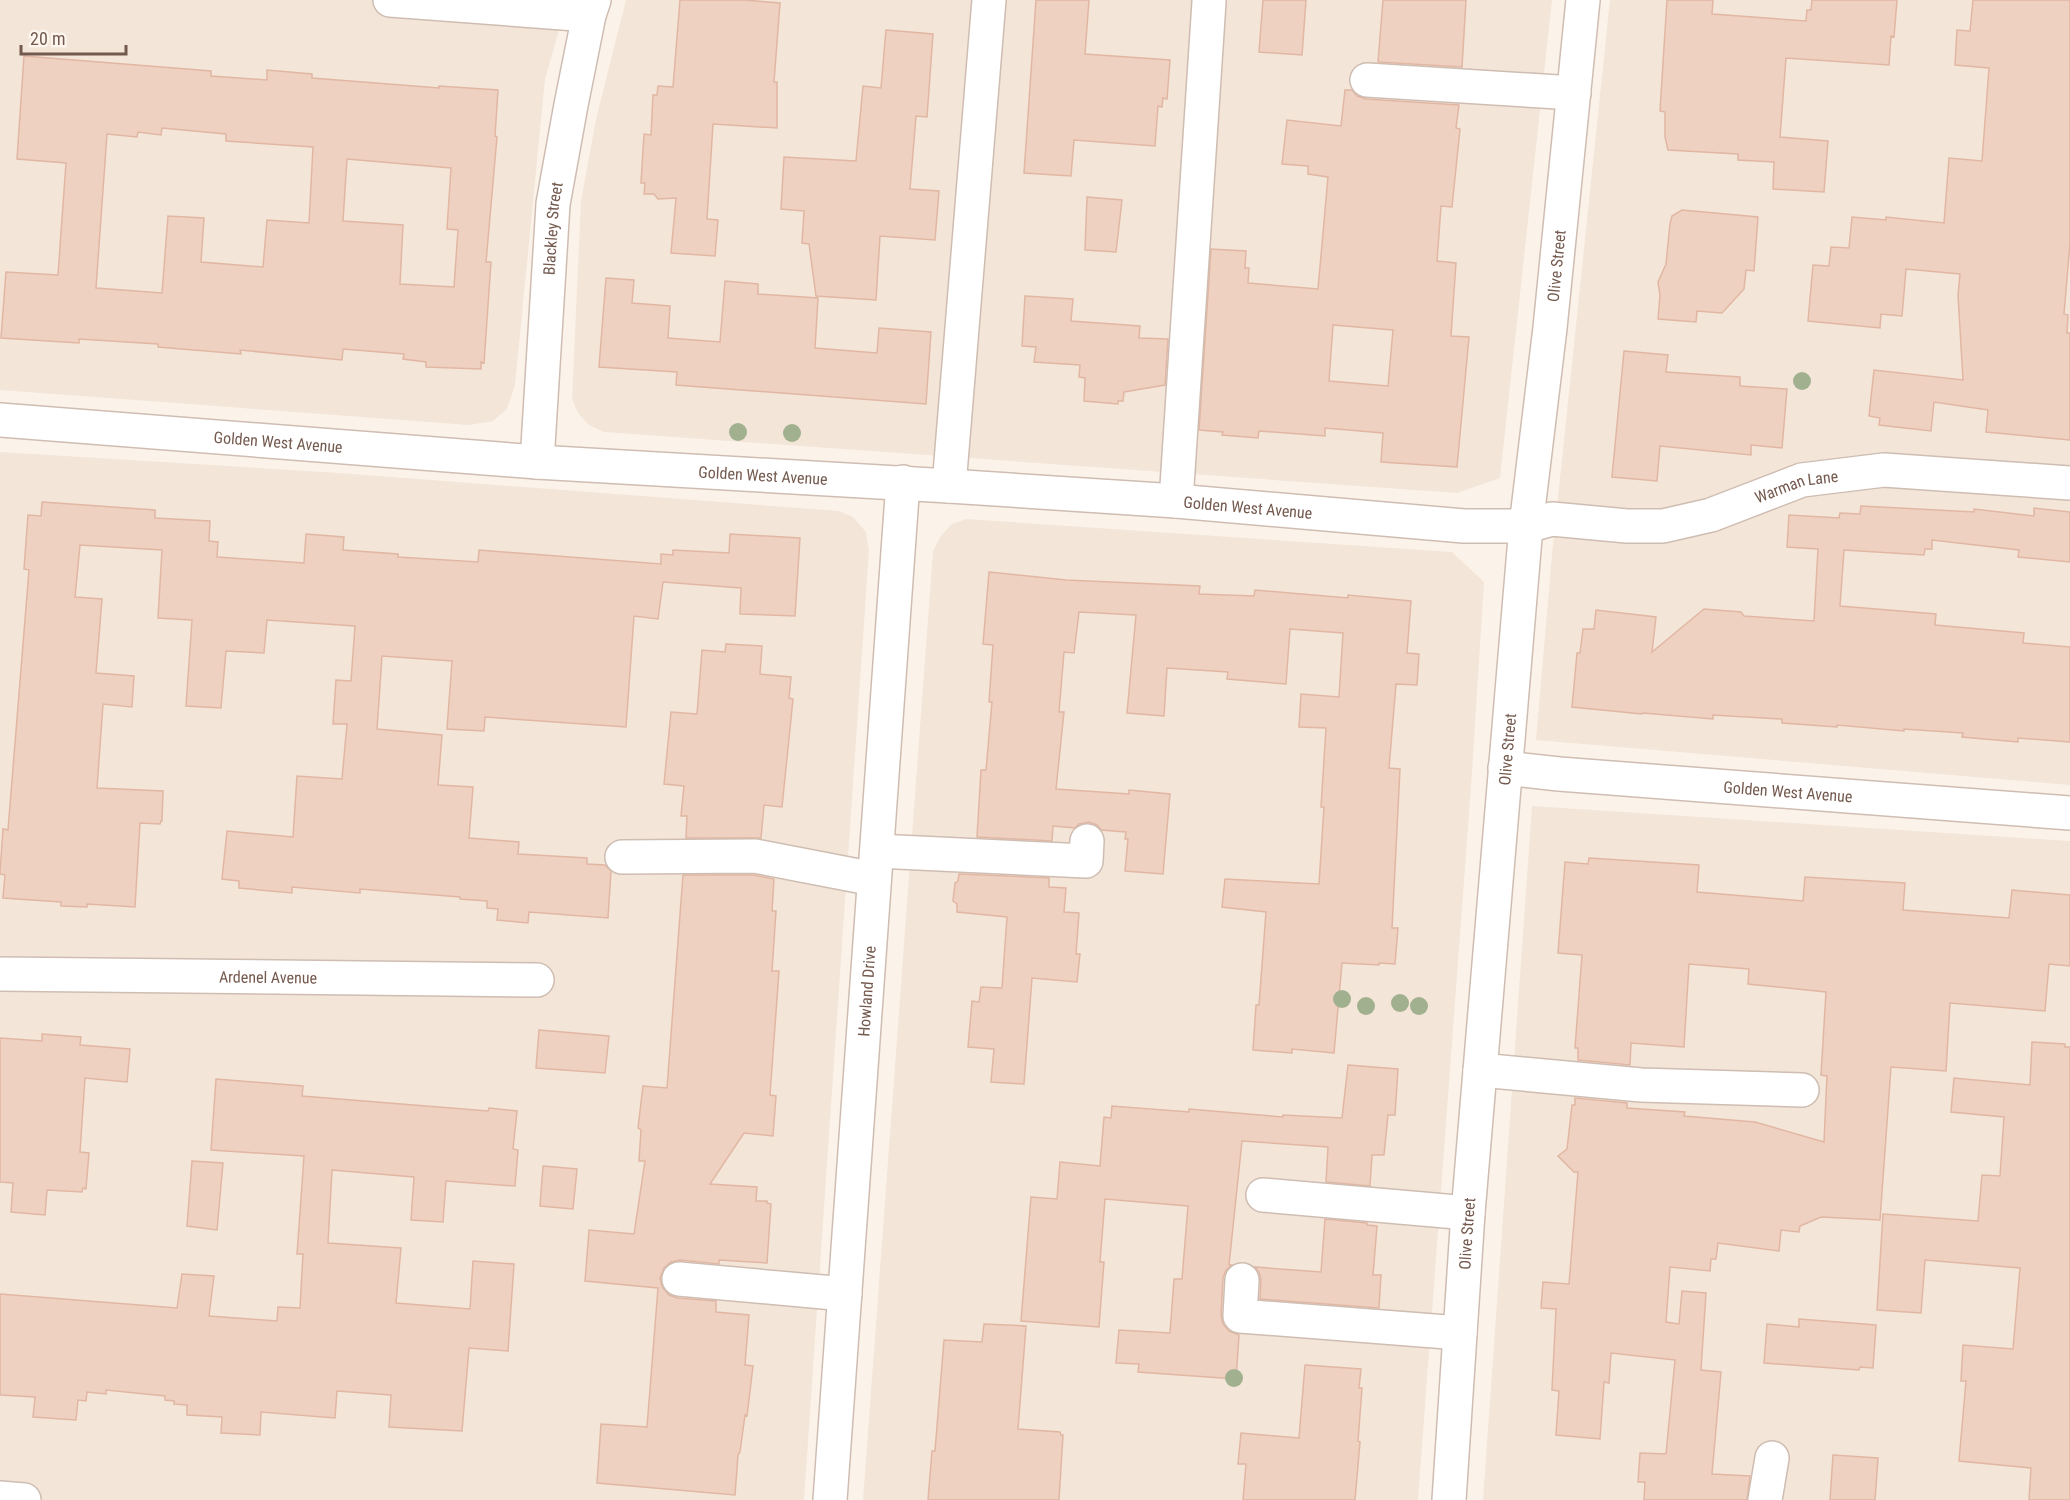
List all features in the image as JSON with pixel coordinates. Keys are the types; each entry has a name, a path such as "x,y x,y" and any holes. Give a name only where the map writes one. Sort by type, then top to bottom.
{"street":[{"path":"390,0 592,8"},
{"path":"949,486 989,0"},
{"name":"Olive Street","path":"1449,1500 1468,1213 1526,526 1550,328 1583,0"},
{"path":"1176,501 1209,2"},
{"name":"Blackley Street","path":"537,462 553,204 592,8"},
{"path":"1367,80 1574,93"},
{"name":"Golden West Avenue","path":"0,420 537,462 903,482 1176,501 1464,526 1526,526"},
{"name":"Warman Lane","path":"1526,526 1552,519 1628,526 1663,526 1711,515 1802,480 1884,470 2070,483"},
{"name":"Howland Drive","path":"830,1500 903,482"},
{"name":"Golden West Avenue","path":"1505,768 2070,813"},
{"path":"622,857 755,856 876,865 1086,861 1087,841"},
{"name":"Ardenel Avenue","path":"0,974 537,980"},
{"path":"1480,1070 1641,1085 1802,1090"},
{"path":"1263,1194 1468,1213"},
{"path":"679,1279 845,1294"},
{"path":"1242,1280 1240,1316 1460,1333"},
{"path":"1765,1500 1772,1458"},
{"path":"0,1498 24,1500"}],"shaded area":[{"path":"0,0 568,0 545,79 515,385 507,409 493,421 469,425 0,390"},
{"path":"626,0 1552,0 1500,478 1457,493 604,432 589,425 578,413 572,399 581,201 596,119"},
{"path":"1610,0 2070,0 2070,785 1536,740 1552,555"},
{"path":"0,452 339,473 839,511 853,517 866,532 869,550 804,1500 0,1500"},
{"path":"966,519 1452,552 1484,582 1418,1500 863,1500 933,551 940,537 952,524"},
{"path":"1532,806 2070,841 2070,1500 1483,1500"}],"building":[{"path":"680,0 745,0 780,3 774,82 777,82 777,128 713,124 707,219 718,220 715,256 671,253 676,198 658,199 654,194 644,194 645,183 641,183 644,134 651,135 653,95 657,95 658,86 673,87"},
{"path":"1036,0 1089,0 1085,54 1170,60 1167,99 1163,98 1162,107 1158,106 1155,146 1074,140 1071,176 1024,173"},
{"path":"1263,0 1306,0 1302,55 1259,52"},
{"path":"1383,0 1466,0 1462,67 1378,62"},
{"path":"1667,0 1713,0 1712,14 1806,21 1807,10 1811,10 1812,0 1897,0 1889,65 1786,58 1780,137 1828,141 1824,192 1773,189 1774,162 1738,160 1738,154 1668,150 1665,137 1665,112 1660,111"},
{"path":"1973,0 2070,0 2070,243 2064,314 2068,315 2067,333 2070,333 2070,440 1986,432 1988,410 1934,402 1931,431 1879,425 1880,418 1869,416 1874,370 1963,380 1958,295 1960,274 1906,269 1902,316 1881,314 1880,328 1808,321 1813,265 1829,266 1831,247 1849,248 1852,217 1886,220 1886,217 1944,223 1949,158 1982,161 1989,68 1955,65 1957,30 1970,31"},
{"path":"886,30 933,34 927,117 916,116 910,189 939,191 935,240 880,236 876,300 816,296 809,244 802,243 804,211 781,209 784,157 856,161 863,86 881,88"},
{"path":"24,56 211,71 211,76 267,80 267,70 312,74 312,78 439,88 439,86 498,90 495,136 497,137 486,262 491,262 484,363 481,362 481,369 426,367 426,362 403,359 404,354 343,349 342,360 240,350 241,354 158,347 158,344 79,339 79,343 1,338 6,272 58,275 66,163 17,159","holes":["162,128 226,134 226,141 313,147 309,223 267,220 263,267 201,262 204,218 168,216 162,293 96,288 107,134 137,137 138,132 161,135","347,159 451,168 447,229 458,230 454,287 400,284 403,225 343,221"]},
{"path":"1345,90 1352,90 1357,96 1366,99 1459,105 1456,128 1460,129 1452,207 1441,206 1437,261 1456,263 1451,336 1469,337 1457,467 1381,462 1383,433 1325,428 1325,436 1259,431 1258,438 1222,435 1223,432 1199,430 1211,249 1246,251 1245,268 1249,268 1248,283 1318,289 1328,177 1308,174 1308,166 1282,164 1287,120 1341,126","holes":["1333,325 1393,330 1388,386 1329,381"]},
{"path":"1087,197 1122,200 1116,252 1085,250"},
{"path":"1682,210 1758,217 1754,271 1746,270 1744,289 1722,313 1697,311 1696,322 1658,319 1660,295 1658,282 1666,264 1670,224 1672,216"},
{"path":"606,278 634,280 632,303 670,306 668,338 720,342 725,281 758,284 758,294 818,298 815,348 877,353 879,328 931,332 926,404 676,385 677,372 599,367"},
{"path":"1025,296 1073,299 1071,321 1140,326 1139,338 1168,339 1165,385 1124,392 1123,401 1118,401 1118,404 1084,401 1085,378 1079,377 1080,365 1034,362 1036,347 1022,346"},
{"path":"1624,351 1668,355 1666,372 1740,377 1740,386 1787,389 1782,448 1751,445 1751,455 1660,446 1657,481 1612,477"},
{"path":"42,502 155,510 155,518 210,521 209,541 218,542 217,557 304,563 306,534 344,537 343,550 398,554 398,557 478,562 479,550 661,564 661,554 673,555 673,550 729,553 730,534 800,538 795,616 740,614 741,588 663,582 658,619 634,616 626,727 485,717 484,731 447,729 452,661 382,656 377,729 442,735 438,785 473,787 469,838 519,842 518,854 587,858 587,864 605,865 611,871 608,918 529,912 528,923 497,920 498,909 487,908 487,901 360,889 360,893 292,887 292,893 239,888 239,881 222,879 227,831 293,837 297,776 342,779 347,724 333,724 336,680 351,681 355,626 267,620 264,653 226,651 221,708 186,706 192,620 158,618 162,550 80,545 75,597 102,599 96,673 134,676 132,707 103,704 97,788 163,791 162,821 160,824 140,823 135,907 87,904 87,907 61,906 61,902 3,898 5,875 0,872 3,829 8,830 29,570 24,569 28,515 41,516"},
{"path":"1861,506 1974,512 1974,509 2034,516 2034,508 2070,512 2070,562 2018,557 2019,550 1932,540 1932,549 1925,549 1924,555 1844,550 1840,606 1936,614 1935,625 2024,633 2023,643 2070,647 2070,742 2018,738 2018,742 1962,737 1963,733 1837,725 1837,727 1782,723 1782,719 1713,715 1713,719 1572,707 1577,653 1580,653 1583,629 1594,629 1596,610 1656,617 1652,652 1704,609 1741,612 1744,616 1814,621 1818,549 1787,547 1789,515 1839,518 1840,513 1860,514"},
{"path":"989,572 1066,580 1200,586 1199,594 1254,596 1255,590 1411,601 1407,653 1419,654 1417,685 1396,684 1389,768 1400,769 1392,928 1398,928 1395,964 1342,963 1334,1053 1292,1049 1292,1053 1253,1050 1266,912 1222,907 1225,879 1319,884 1326,728 1299,727 1301,694 1339,697 1343,633 1290,629 1286,684 1227,679 1228,672 1167,668 1164,716 1127,713 1136,615 1079,612 1074,653 1064,652 1059,712 1064,712 1056,789 1129,794 1129,790 1170,794 1163,874 1125,871 1128,839 1125,839 1126,832 1101,830 1097,825 1089,822 1079,824 1075,828 1053,826 1052,841 977,837 981,770 986,770 992,702 989,702 993,645 983,644"},
{"path":"726,644 762,646 760,674 791,677 789,698 793,699 782,807 764,805 761,838 686,838 687,816 681,816 684,786 664,784 671,712 697,714 702,650 725,652"},
{"path":"1589,858 1699,865 1697,892 1803,901 1805,877 1905,883 1903,910 2009,918 2012,890 2070,895 2070,966 2049,964 2045,1011 1950,1003 1946,1071 1891,1067 1880,1220 1821,1217 1800,1226 1799,1232 1781,1230 1779,1251 1718,1243 1716,1259 1711,1259 1710,1271 1670,1267 1666,1322 1679,1324 1682,1291 1706,1293 1701,1370 1721,1372 1712,1474 1750,1476 1747,1500 1644,1500 1645,1482 1638,1482 1640,1453 1666,1454 1675,1360 1611,1353 1609,1383 1604,1382 1600,1439 1556,1435 1559,1391 1552,1390 1556,1309 1541,1308 1543,1282 1569,1284 1578,1172 1574,1172 1558,1156 1567,1149 1572,1105 1575,1105 1575,1098 1627,1103 1627,1108 1685,1112 1684,1116 1755,1122 1824,1142 1827,1076 1821,1075 1826,992 1748,984 1749,969 1689,964 1684,1047 1631,1043 1630,1065 1578,1060 1578,1048 1575,1048 1582,955 1558,953 1565,862 1588,864"},
{"path":"959,874 1049,878 1049,887 1066,888 1064,912 1079,913 1076,954 1080,954 1077,982 1032,978 1024,1084 991,1082 994,1049 968,1047 972,1001 979,1002 981,987 1002,988 1007,917 957,912 957,904 953,901 955,883 958,881"},
{"path":"683,875 753,875 774,879 772,911 776,911 772,971 779,971 770,1095 776,1096 773,1136 744,1133 710,1184 757,1187 756,1201 767,1201 771,1204 767,1263 719,1260 719,1264 680,1260 671,1262 664,1268 660,1278 662,1287 669,1295 677,1298 716,1301 716,1312 749,1315 745,1365 753,1366 747,1416 745,1415 738,1455 735,1495 597,1483 601,1424 647,1427 658,1288 585,1281 589,1230 634,1234 645,1161 639,1161 641,1130 638,1128 643,1086 667,1088"},
{"path":"539,1030 609,1036 605,1073 536,1068"},
{"path":"42,1034 81,1037 80,1045 130,1049 127,1082 85,1078 80,1152 89,1153 86,1189 83,1188 82,1192 47,1190 45,1215 11,1212 13,1183 0,1182 0,1038 42,1041"},
{"path":"2032,1042 2065,1044 2065,1047 2070,1047 2070,1500 2029,1500 2031,1468 1959,1461 1966,1381 1961,1381 1963,1345 2013,1349 2020,1268 1925,1260 1921,1313 1877,1310 1883,1214 1978,1221 1982,1175 2000,1176 2004,1117 1951,1112 1954,1078 2030,1085"},
{"path":"1348,1065 1398,1069 1395,1115 1388,1115 1384,1155 1372,1155 1370,1186 1326,1182 1328,1147 1242,1141 1229,1265 1232,1265 1226,1270 1223,1278 1221,1315 1223,1324 1229,1331 1239,1335 1236,1379 1138,1372 1139,1364 1116,1363 1119,1330 1170,1333 1174,1279 1182,1279 1188,1206 1105,1199 1100,1262 1104,1262 1099,1327 1021,1321 1031,1197 1057,1199 1060,1162 1100,1166 1104,1117 1111,1118 1112,1106 1189,1112 1189,1109 1283,1117 1283,1115 1342,1118"},
{"path":"216,1079 303,1086 302,1096 488,1111 489,1108 517,1111 513,1149 518,1150 515,1186 446,1181 443,1222 411,1220 414,1177 332,1170 328,1243 401,1248 396,1303 470,1309 473,1261 514,1264 508,1351 469,1348 462,1431 389,1427 391,1395 337,1391 335,1418 261,1412 260,1435 221,1433 222,1417 187,1415 187,1405 174,1404 174,1401 165,1400 165,1396 106,1390 106,1394 87,1392 86,1401 78,1400 76,1420 33,1417 35,1397 0,1395 0,1294 177,1308 182,1274 214,1276 209,1316 277,1321 278,1307 300,1308 303,1254 297,1254 304,1156 211,1150"},
{"path":"192,1161 223,1163 217,1230 187,1226"},
{"path":"543,1166 577,1169 573,1209 540,1206"},
{"path":"1325,1219 1377,1226 1373,1275 1381,1275 1379,1308 1260,1299 1261,1280 1255,1267 1321,1272"},
{"path":"1799,1319 1876,1325 1873,1368 1860,1367 1859,1370 1764,1363 1767,1324 1799,1327"},
{"path":"984,1324 1026,1326 1018,1429 1060,1432 1063,1435 1059,1500 928,1500 932,1451 935,1451 944,1340 982,1342"},
{"path":"1305,1365 1361,1369 1358,1441 1360,1442 1355,1500 1243,1500 1246,1464 1238,1464 1241,1433 1299,1438"},
{"path":"1833,1455 1878,1458 1875,1500 1830,1500"}]}
